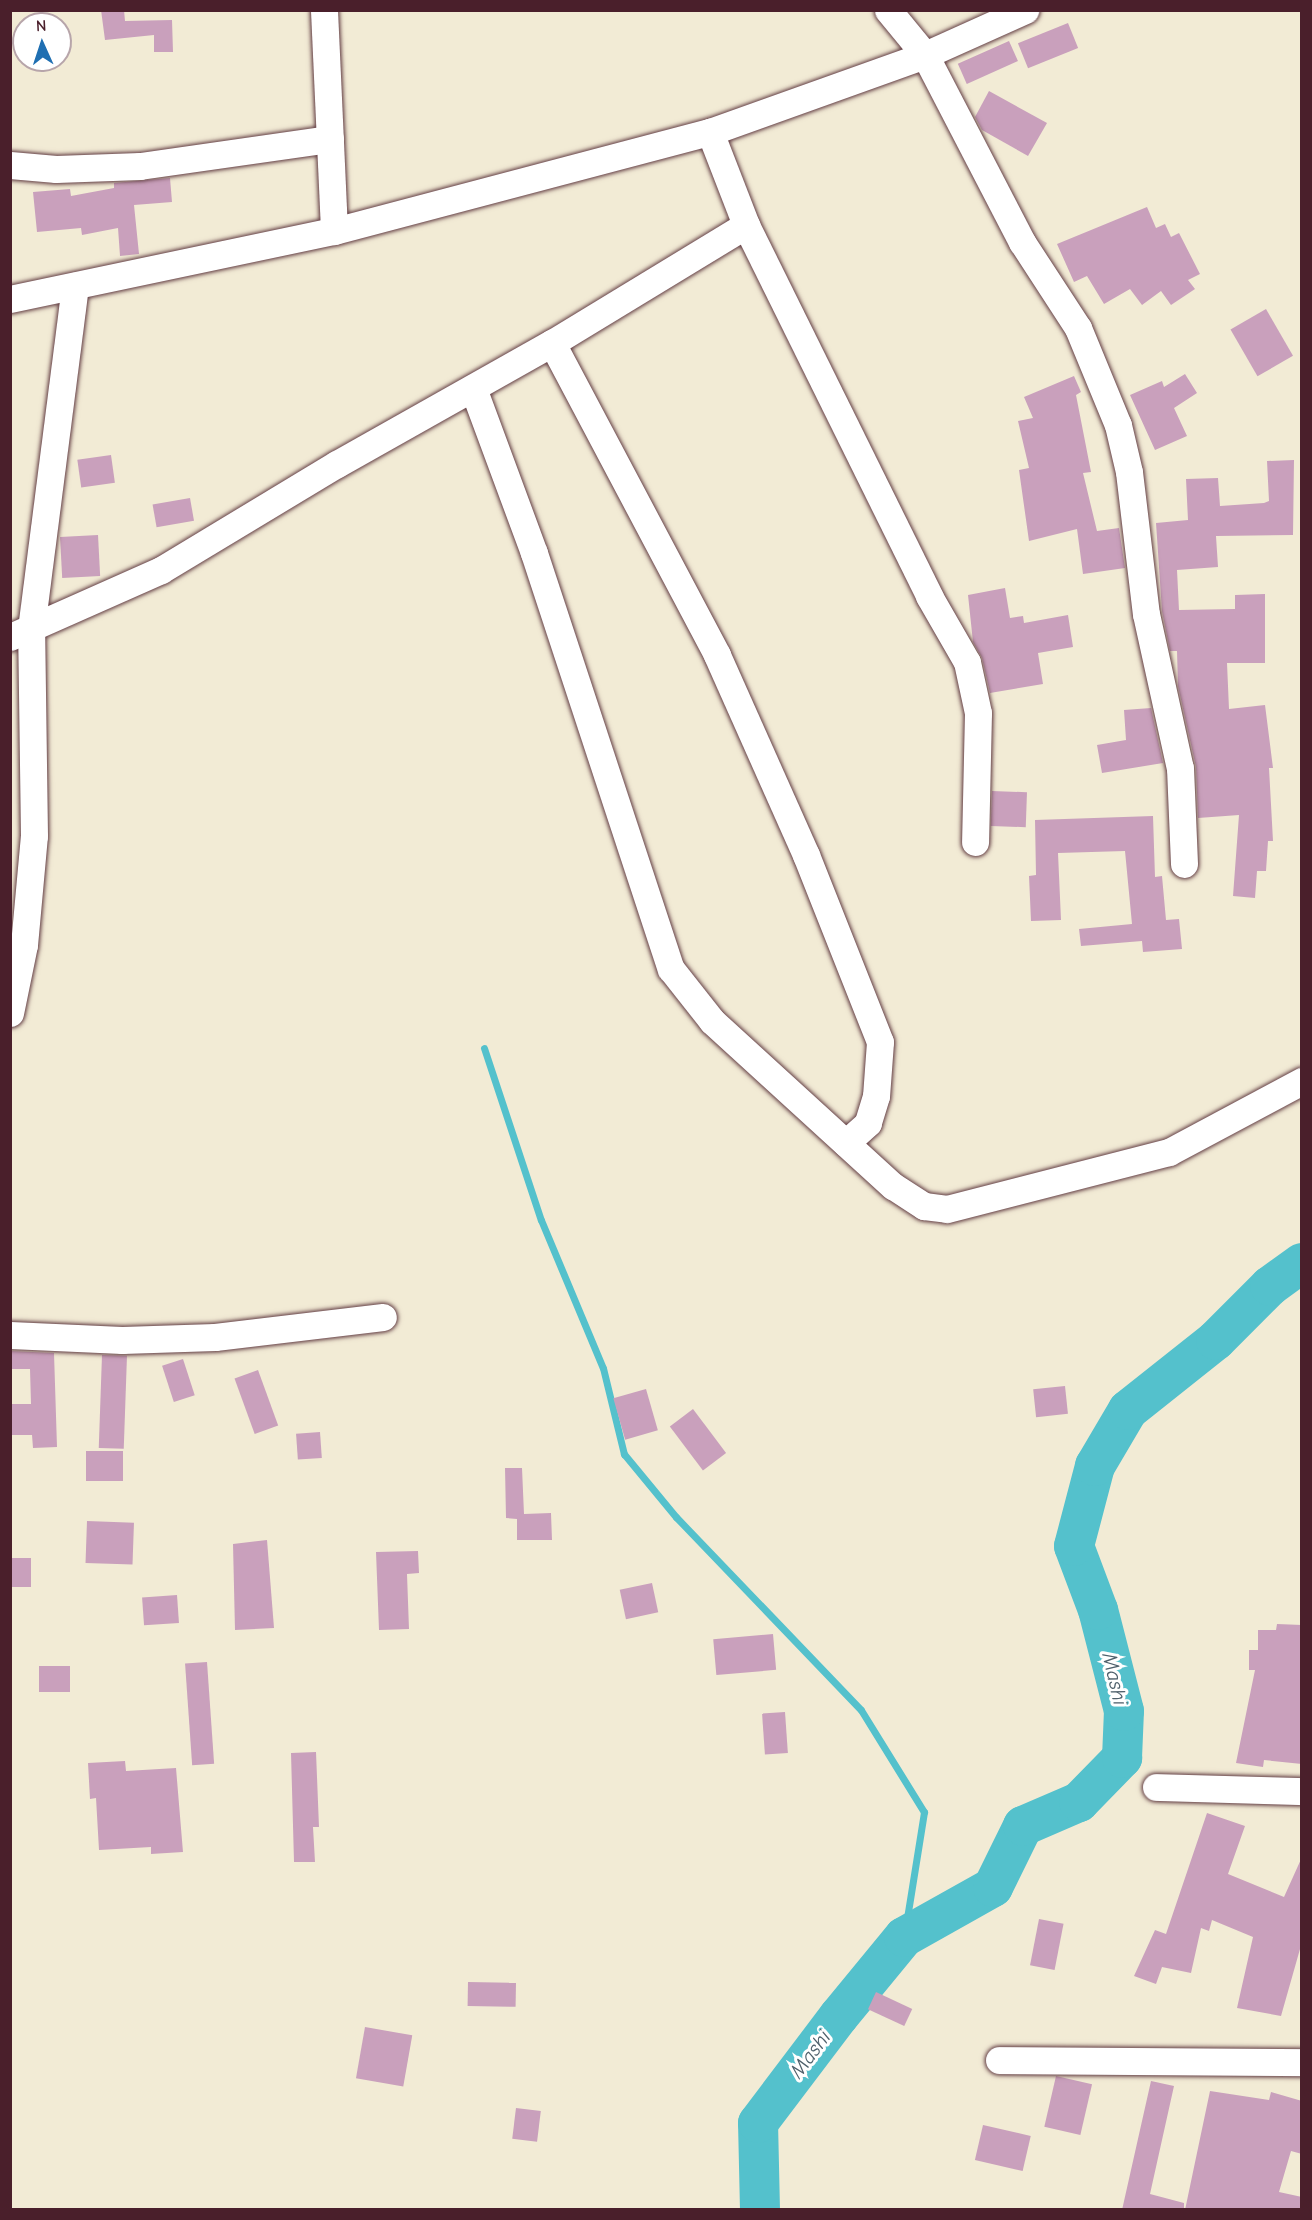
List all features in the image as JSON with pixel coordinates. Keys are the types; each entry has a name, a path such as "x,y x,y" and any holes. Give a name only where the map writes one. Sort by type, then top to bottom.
{"street":[{"path":"324,10 334,231"},
{"path":"888,10 925,55 1022,242 1078,328 1118,426 1129,472 1146,614 1180,768 1184,864"},
{"path":"10,300 334,231 710,132 925,55 1025,10"},
{"path":"710,132 746,225 929,596 967,662 978,713 975,842"},
{"path":"10,165 56,169 140,166 330,139"},
{"path":"21,633 161,570 337,464 552,343 746,225"},
{"path":"10,1013 24,945 34,836 21,633 75,286"},
{"path":"552,343 717,655 806,855 880,1042 878,1088 868,1123 846,1143"},
{"path":"473,388 534,553 671,969 712,1021 893,1186 924,1206 947,1209 1169,1152 1302,1081"},
{"path":"10,1335 122,1340 215,1337 383,1317"},
{"path":"1156,1787 1302,1791"},
{"path":"999,2060 1302,2062"}],"building":[{"path":"101,10 124,10 125,21 172,20 173,52 154,52 154,35 105,40"},
{"path":"1068,23 1078,48 1028,68 1018,43"},
{"path":"1009,41 1018,61 967,84 958,64"},
{"path":"989,91 1047,123 1028,156 982,130 975,117"},
{"path":"170,178 172,202 134,205 139,254 120,256 118,228 82,235 81,228 37,232 33,192 70,189 71,196 114,188 114,183"},
{"path":"1147,207 1156,228 1165,224 1171,237 1179,233 1200,274 1188,280 1195,289 1171,305 1161,291 1142,305 1130,289 1104,304 1087,276 1074,282 1057,244"},
{"path":"1266,309 1293,356 1257,376 1230,330"},
{"path":"1185,374 1197,393 1174,408 1187,436 1155,450 1130,395 1162,381 1164,387"},
{"path":"1074,376 1081,392 1076,395 1091,472 1083,473 1097,531 1119,528 1125,568 1083,574 1077,529 1029,541 1019,470 1029,468 1018,421 1033,418 1024,397"},
{"path":"111,455 115,483 81,487 77,460"},
{"path":"1294,460 1293,535 1216,536 1218,567 1177,570 1179,610 1235,609 1235,595 1265,594 1265,663 1227,663 1229,709 1265,705 1273,768 1269,768 1273,841 1268,841 1266,871 1257,871 1255,898 1233,896 1239,815 1198,818 1196,767 1178,686 1177,651 1170,651 1162,611 1156,523 1188,520 1186,479 1218,478 1220,506 1264,503 1269,501 1267,461"},
{"path":"190,498 194,521 157,527 153,505"},
{"path":"98,535 100,576 62,578 60,537"},
{"path":"1005,588 1010,618 1023,616 1024,623 1068,615 1073,647 1038,653 1043,684 990,693 982,658 973,642 968,595"},
{"path":"1151,708 1163,763 1102,773 1097,745 1126,740 1124,710"},
{"path":"992,791 1027,792 1026,827 991,826"},
{"path":"1153,816 1155,877 1162,876 1166,920 1179,919 1182,949 1143,952 1142,941 1081,946 1079,929 1132,924 1125,851 1058,853 1061,920 1031,921 1029,876 1036,875 1035,820"},
{"path":"10,1351 54,1353 57,1447 33,1448 32,1435 10,1435 10,1404 31,1404 30,1369 10,1369"},
{"path":"102,1355 127,1356 124,1449 99,1448"},
{"path":"183,1359 195,1395 174,1402 162,1366"},
{"path":"258,1370 278,1425 255,1434 235,1379"},
{"path":"1065,1386 1068,1414 1036,1417 1033,1389"},
{"path":"646,1389 658,1430 625,1440 613,1398"},
{"path":"693,1409 726,1453 703,1470 670,1426"},
{"path":"320,1432 322,1458 298,1460 296,1434"},
{"path":"86,1451 123,1451 123,1481 86,1481"},
{"path":"505,1468 522,1468 524,1514 551,1513 552,1540 517,1540 517,1519 506,1518"},
{"path":"87,1521 134,1523 133,1565 86,1563"},
{"path":"267,1540 274,1628 235,1630 233,1544"},
{"path":"418,1551 419,1573 407,1574 409,1629 379,1630 376,1552"},
{"path":"10,1558 31,1558 31,1587 10,1587"},
{"path":"652,1583 658,1612 626,1619 620,1590"},
{"path":"177,1595 179,1623 144,1625 142,1597"},
{"path":"1277,1624 1302,1625 1302,1764 1264,1760 1263,1767 1236,1763 1255,1670 1249,1670 1249,1650 1258,1650 1258,1630 1276,1630"},
{"path":"773,1634 776,1670 716,1675 713,1639"},
{"path":"207,1662 214,1764 192,1765 185,1664"},
{"path":"39,1666 70,1666 70,1692 39,1692"},
{"path":"785,1712 788,1753 765,1755 762,1714"},
{"path":"316,1752 319,1827 313,1827 315,1862 294,1862 291,1753"},
{"path":"125,1761 126,1771 176,1768 183,1852 151,1854 151,1847 99,1850 96,1798 90,1799 88,1763"},
{"path":"1207,1813 1245,1826 1228,1874 1284,1897 1302,1857 1302,1942 1281,2016 1237,2008 1253,1937 1212,1920 1209,1931 1201,1928 1191,1973 1162,1967 1156,1984 1134,1976 1155,1930 1166,1934"},
{"path":"1039,1919 1064,1924 1055,1970 1030,1965"},
{"path":"468,1982 516,1983 516,2007 468,2006"},
{"path":"876,1992 912,2009 904,2026 868,2009"},
{"path":"365,2027 412,2035 403,2087 356,2078"},
{"path":"1056,2076 1092,2084 1080,2135 1044,2127"},
{"path":"1151,2081 1174,2086 1150,2194 1184,2203 1184,2210 1122,2210"},
{"path":"1210,2091 1269,2100 1271,2092 1302,2101 1302,2154 1291,2151 1279,2192 1302,2197 1302,2210 1185,2210"},
{"path":"516,2108 541,2111 537,2142 512,2139"},
{"path":"983,2125 1031,2136 1023,2171 975,2160"}],"waterway":[{"path":"484,1048 541,1220 603,1368 624,1454 676,1517 861,1710 924,1812 904,1937"},
{"name":"Mashi","path":"760,2210 758,2123 839,2016 904,1937 993,1887 1023,1826 1079,1802 1122,1758 1124,1711 1098,1610 1074,1546 1095,1466 1128,1410 1216,1340 1270,1286 1302,1263"}]}
